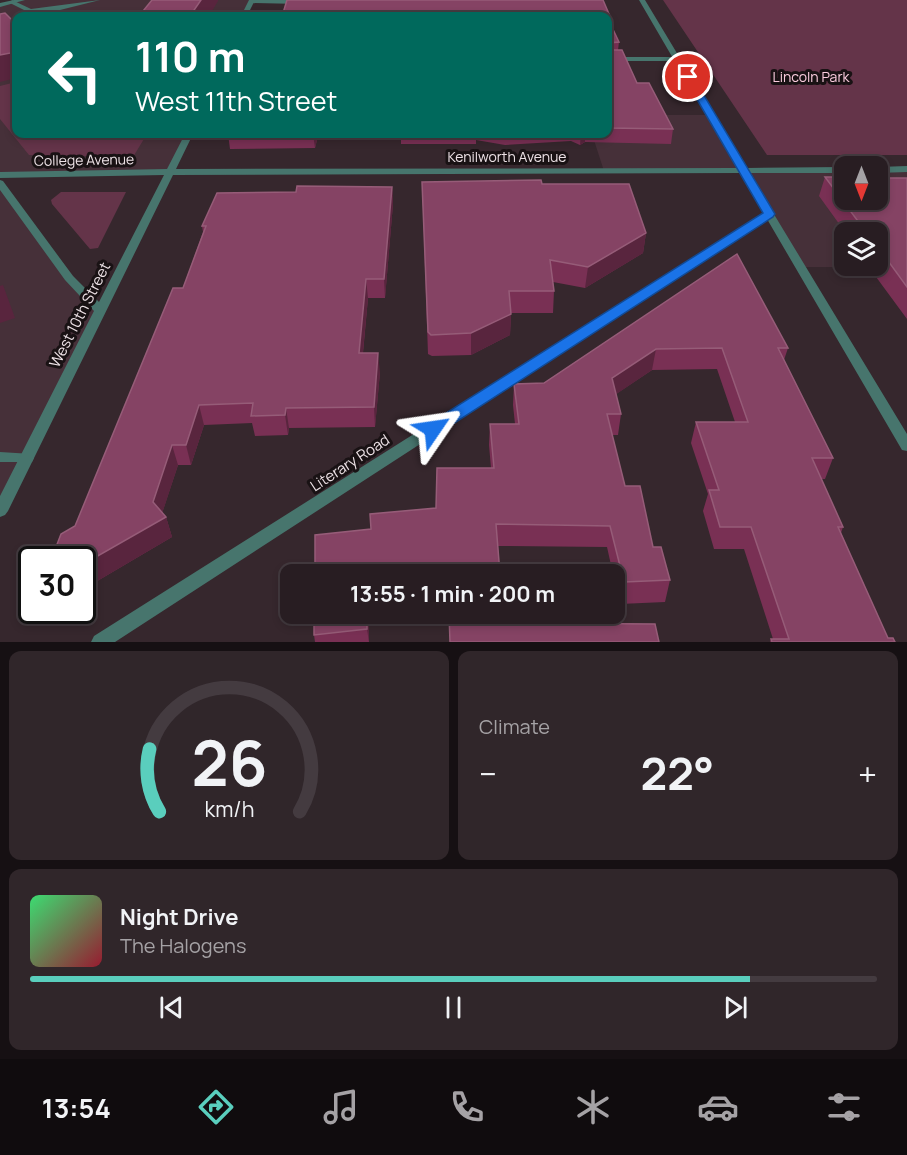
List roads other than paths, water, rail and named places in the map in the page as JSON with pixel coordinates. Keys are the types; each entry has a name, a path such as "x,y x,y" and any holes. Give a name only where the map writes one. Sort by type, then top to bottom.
{"street":[{"path":"0,5 22,0"},
{"path":"12,2 30,11 60,8 97,0"},
{"path":"642,0 907,446"},
{"path":"252,1 312,2"},
{"path":"612,59 677,59"},
{"name":"West 10th Street","path":"0,511 187,138"},
{"name":"Kenilworth Avenue","path":"170,172 834,170"},
{"path":"888,170 907,170"},
{"name":"College Avenue","path":"0,175 170,172"},
{"path":"0,183 69,278 100,311"},
{"name":"Literary Road","path":"100,642 769,214"},
{"path":"0,457 27,458"}],"park label":[{"name":"Lincoln Park","path":"811,77"}]}
